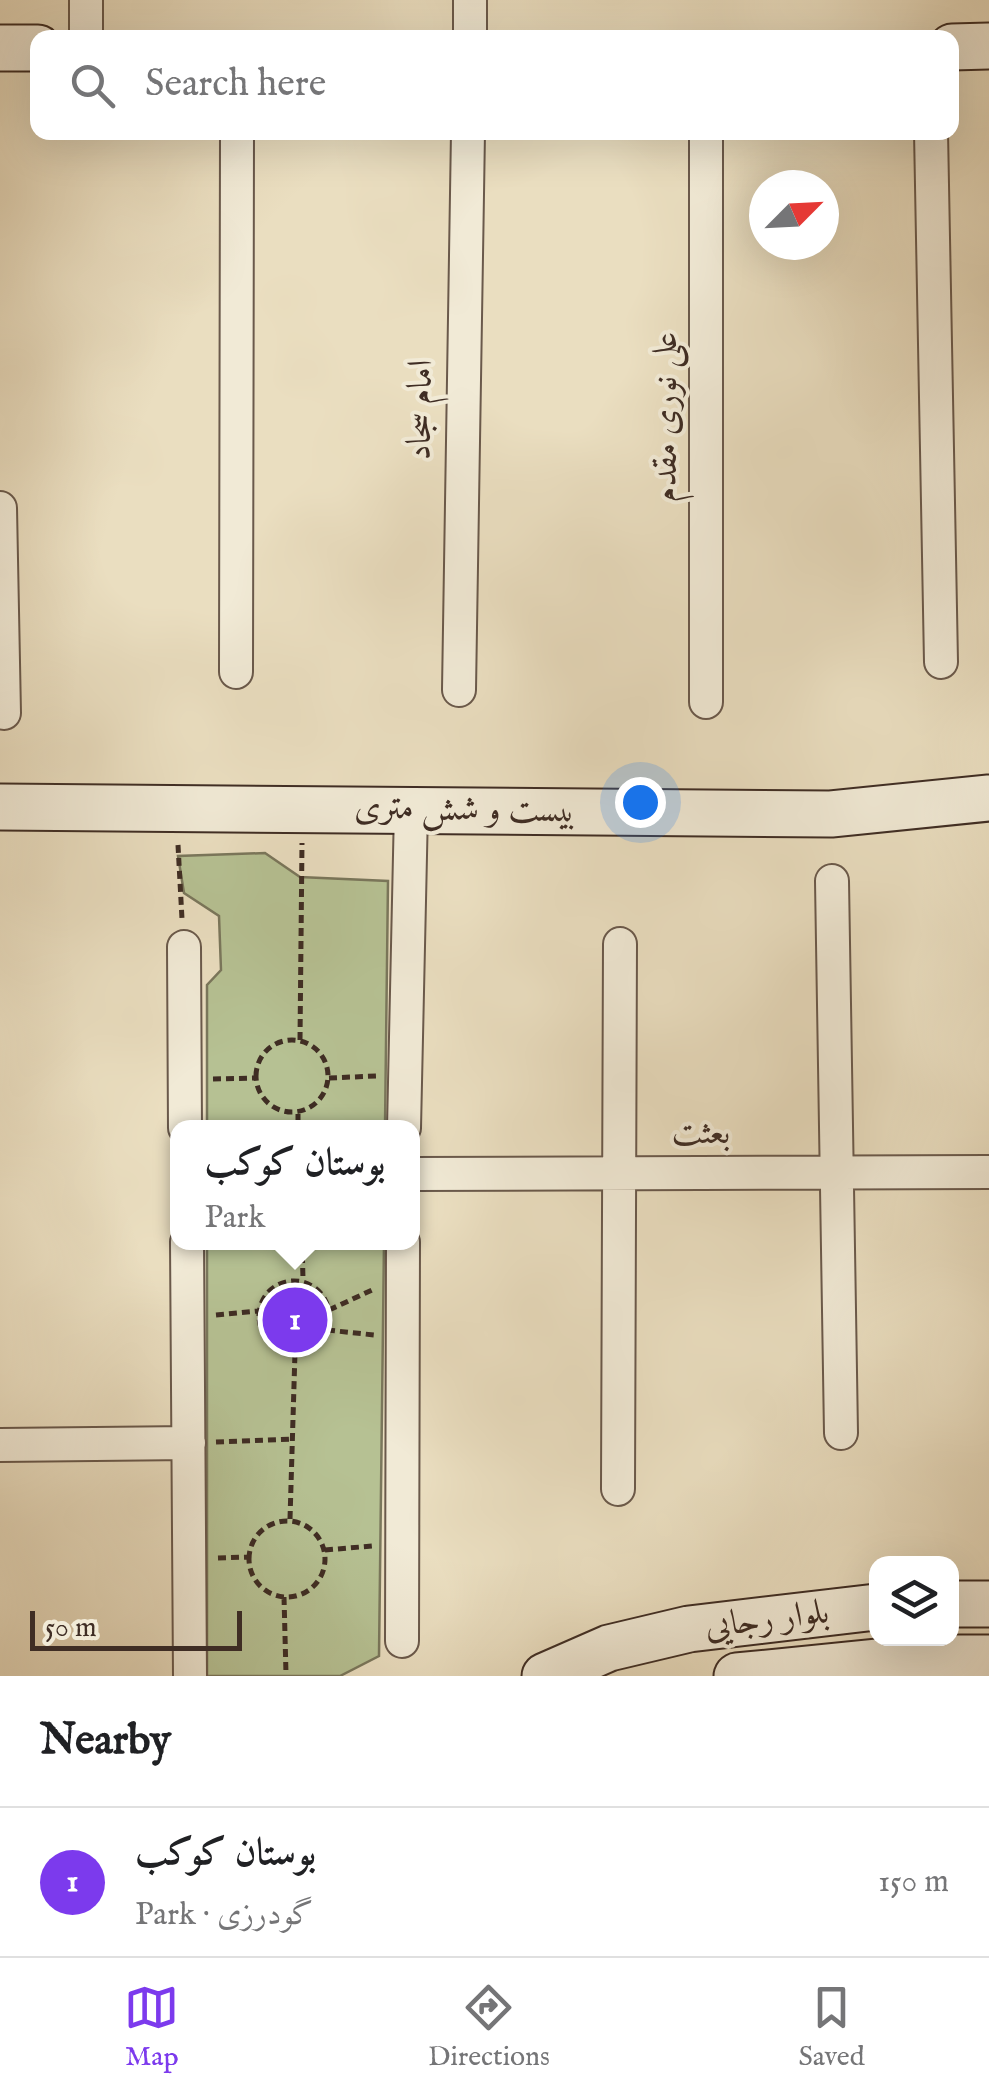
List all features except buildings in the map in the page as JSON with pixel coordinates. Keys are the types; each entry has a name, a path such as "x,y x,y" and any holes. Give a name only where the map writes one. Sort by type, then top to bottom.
{"street":[{"path":"86,0 86,30"},
{"path":"470,0 470,30"},
{"path":"959,46 989,46"},
{"path":"0,48 30,48"},
{"path":"236,672 237,140"},
{"name":"امام سجاد","path":"459,690 468,140"},
{"name":"علی نوری مقدم","path":"706,140 706,702"},
{"path":"931,140 940,662"},
{"path":"0,508 4,713"},
{"name":"بیست و شش متری","path":"0,807 831,814 989,798"},
{"path":"404,1120 411,810"},
{"path":"832,881 840,1433"},
{"path":"618,1489 620,944"},
{"path":"184,946 186,1120"},
{"name":"بعثت","path":"420,1174 989,1172"},
{"path":"187,1250 190,1676"},
{"path":"402,1641 403,1250"},
{"path":"0,1444 189,1443"},
{"path":"959,1604 989,1604"},
{"name":"بلوار رجایی","path":"545,1676 613,1662 705,1626 869,1609"},
{"name":"بلوار رجایی","path":"737,1676 918,1658 989,1658"}],"path":[{"path":"176,807 184,946"},
{"path":"300,1040 302,808"},
{"path":"300,1040 322,1054 329,1078 320,1102 298,1114 272,1108 257,1088 257,1078 258,1062 274,1044 300,1040"},
{"path":"329,1078 405,1075"},
{"path":"185,1080 257,1078"},
{"path":"298,1114 298,1120"},
{"path":"302,1250 304,1280"},
{"path":"329,1310 403,1276"},
{"path":"304,1280 320,1292 329,1310 327,1330 314,1346 295,1352 275,1347 261,1332 258,1312 266,1292 282,1281 304,1280"},
{"path":"188,1316 258,1312"},
{"path":"327,1330 403,1337"},
{"path":"290,1519 295,1352"},
{"path":"189,1443 292,1439"},
{"path":"290,1519 313,1529 325,1550 323,1574 307,1592 284,1598 262,1588 249,1568 251,1544 267,1525 290,1519"},
{"path":"325,1550 402,1544"},
{"path":"284,1598 286,1674"}],"green space":[{"path":"265,853 300,877 388,881 385,1120 207,1120 207,985 221,970 219,916 184,893 178,856"},
{"path":"207,1250 384,1250 379,1656 340,1676 207,1676"}],"place":[{"name":"بوستان کوکب","path":"295,1320"}]}
